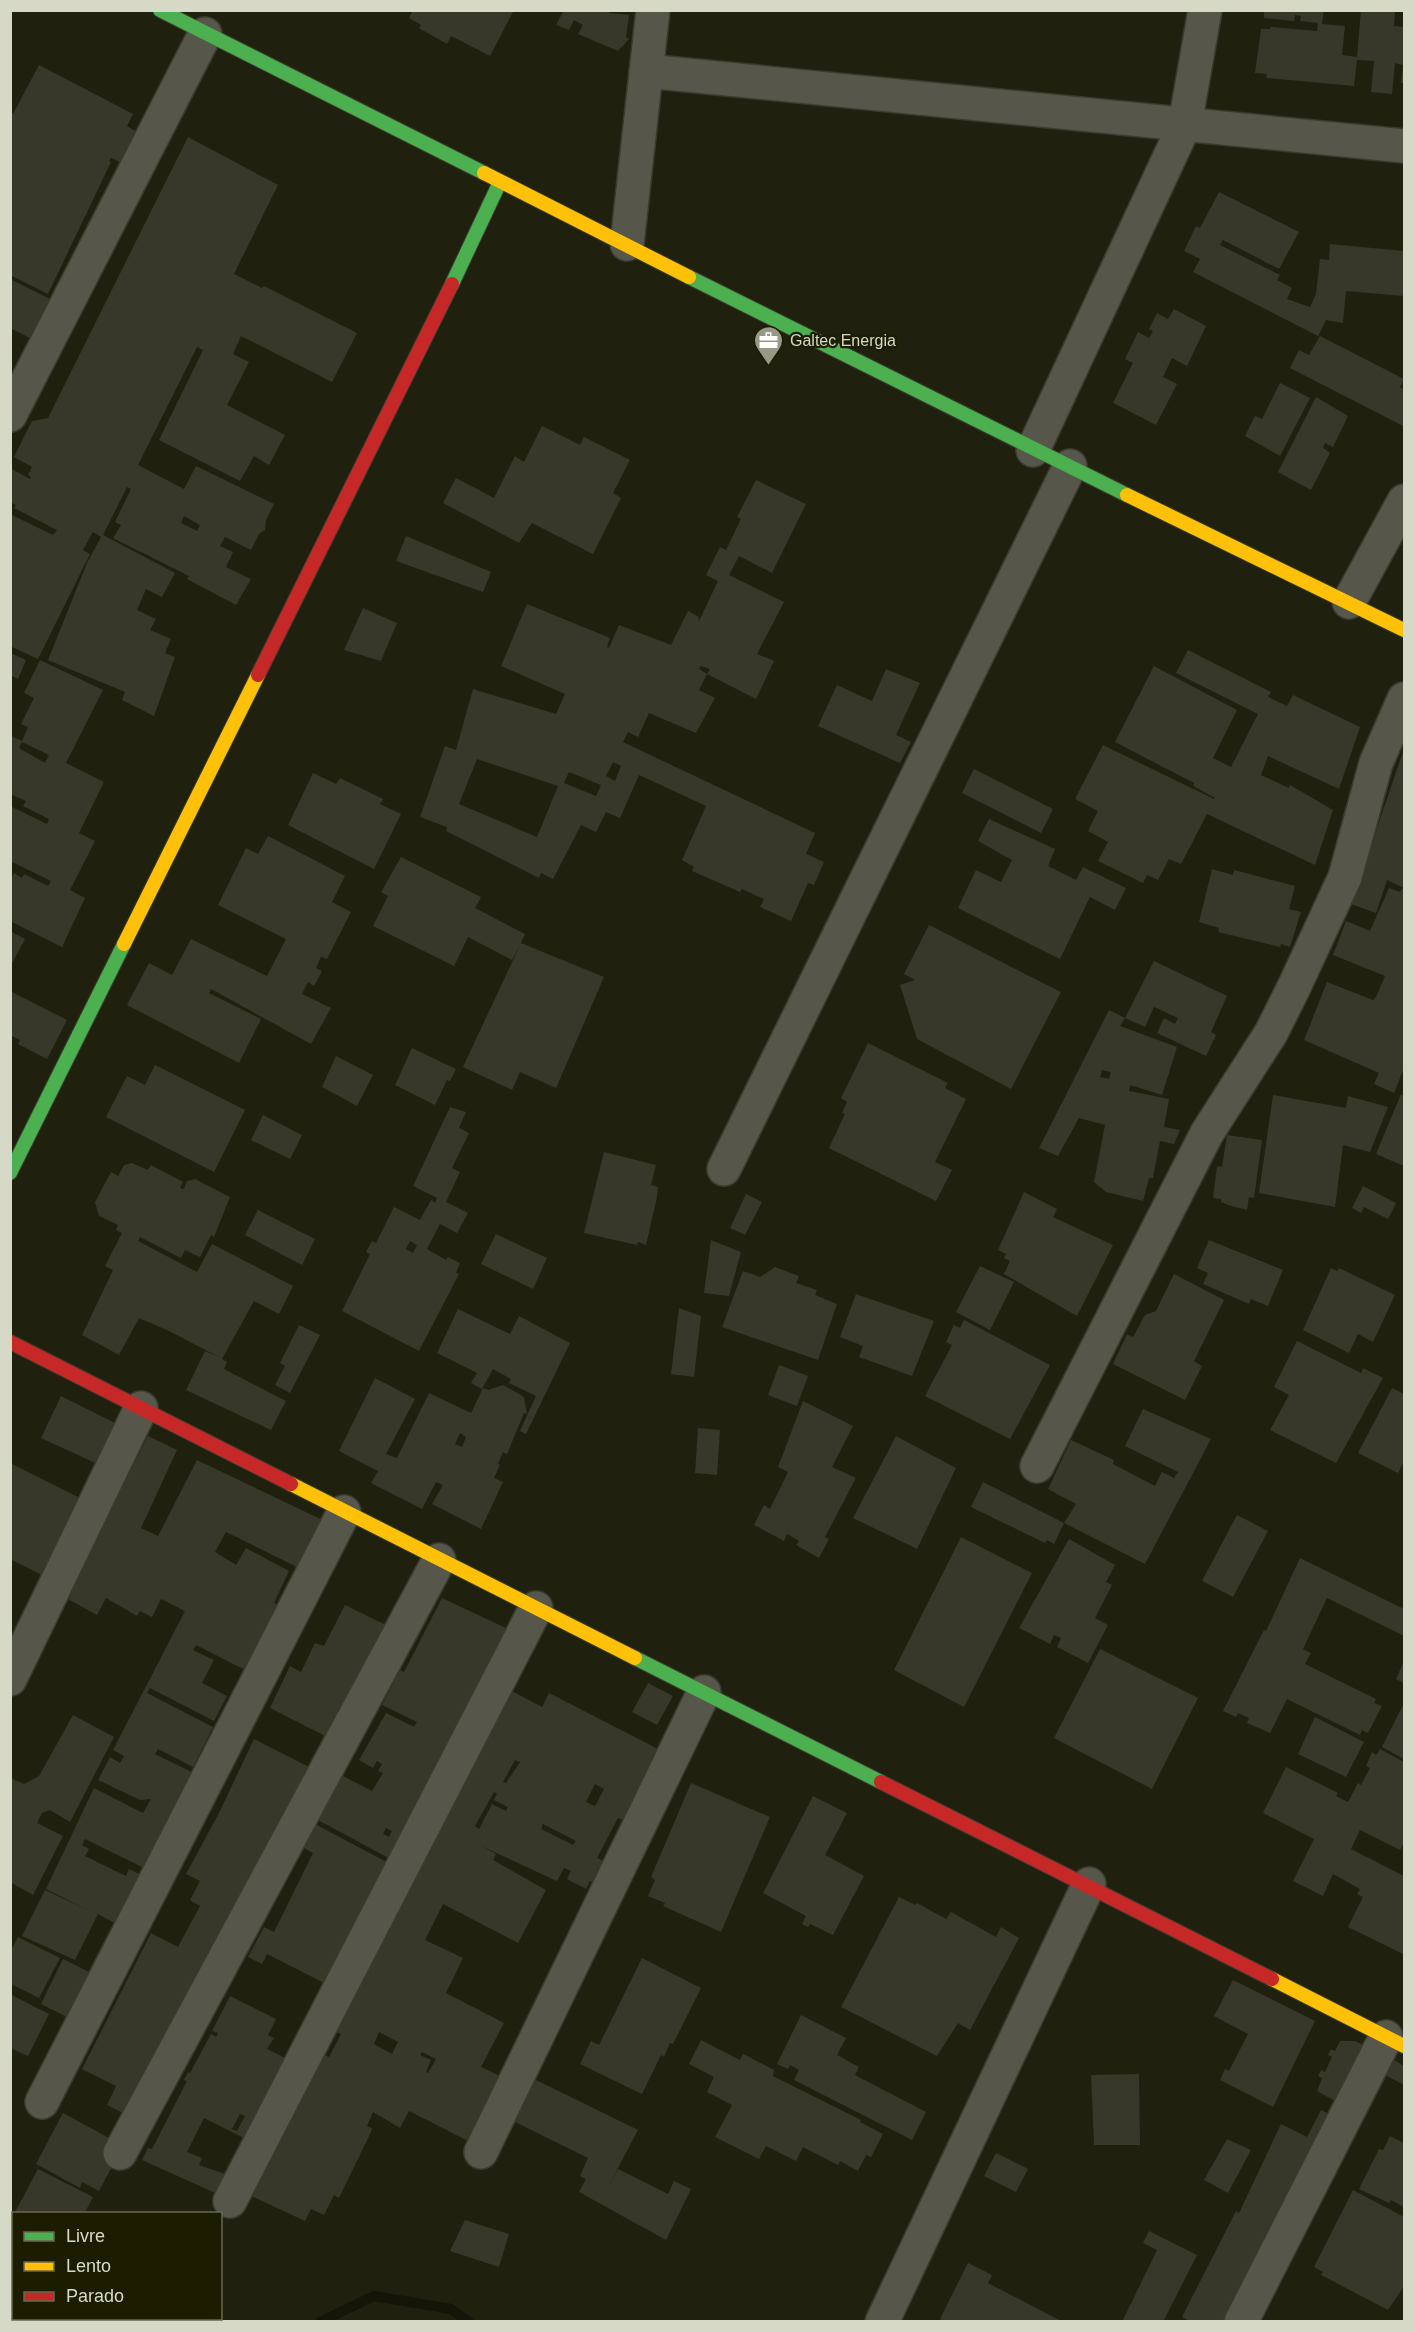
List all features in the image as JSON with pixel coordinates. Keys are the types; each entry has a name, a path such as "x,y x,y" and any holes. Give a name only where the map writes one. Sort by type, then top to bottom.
{"street":[{"path":"160,10 1034,450 1404,630"},
{"path":"627,244 652,10"},
{"path":"1034,450 1185,124 1205,10"},
{"path":"10,415 205,34"},
{"path":"646,71 1404,146"},
{"path":"10,1173 452,287 500,182"},
{"path":"724,1169 1070,466"},
{"path":"1349,602 1404,501"},
{"path":"1037,1466 1207,1133 1271,1033 1294,987 1345,877 1376,762 1404,699"},
{"path":"10,1342 439,1560 1089,1884 1395,2041 1241,2322"},
{"path":"10,1679 141,1408"},
{"path":"42,2102 344,1512"},
{"path":"120,2153 439,1560"},
{"path":"230,2202 536,1608"},
{"path":"481,2152 704,1692"},
{"path":"882,2322 1089,1884"}],"building":[{"path":"413,10 514,10 490,56 451,36 447,44 419,28 421,25 409,18"},
{"path":"564,10 610,10 609,13 629,15 626,37 629,39 618,51 578,34 583,25 574,20 569,30 556,25"},
{"path":"1264,10 1324,10 1322,24 1345,26 1342,55 1357,57 1361,10 1395,10 1394,26 1404,27 1404,83 1401,83 1403,65 1395,63 1392,94 1371,92 1374,61 1357,60 1354,86 1266,78 1267,74 1255,73 1261,29 1271,27 1317,31 1318,23 1300,21 1301,16 1295,15 1294,21 1264,18"},
{"path":"39,65 133,114 127,126 137,132 122,163 111,158 109,161 111,162 48,294 10,275 10,112 13,114"},
{"path":"188,137 278,185 234,274 262,288 264,286 357,333 332,382 241,336 233,354 249,362 227,405 285,435 269,465 254,456 240,481 159,440 203,350 197,347 138,465 184,489 196,466 274,504 266,520 265,530 259,534 251,550 225,537 220,546 233,552 226,567 251,579 236,605 187,579 189,576 113,538 121,525 115,522 131,489 127,487 103,535 175,573 162,597 146,589 137,610 156,619 150,630 171,639 165,653 175,657 154,716 122,700 125,692 48,660 87,563 101,537 93,532 83,550 90,554 38,659 10,646 10,514 53,535 57,530 14,508 16,505 10,502 10,468 30,479 28,475 32,467 14,457 32,421 48,418","holes":["184,516 200,525 197,531 181,523"]},
{"path":"1219,192 1299,232 1279,269 1223,240 1220,245 1280,275 1277,280 1292,288 1287,299 1310,307 1316,294 1320,259 1329,260 1330,244 1404,251 1404,296 1346,291 1343,323 1326,320 1318,336 1193,272 1200,259 1184,251 1196,226 1200,228"},
{"path":"10,279 50,299 30,338 10,328"},
{"path":"1174,309 1206,326 1187,366 1172,358 1163,377 1177,384 1156,425 1113,403 1133,363 1125,359 1138,332 1149,338 1153,331 1149,329 1157,313 1168,319"},
{"path":"1320,336 1404,379 1400,387 1404,390 1403,426 1290,368 1299,350 1309,355"},
{"path":"1280,383 1310,398 1280,456 1245,436 1255,416 1262,419"},
{"path":"1316,397 1348,416 1333,447 1325,443 1323,448 1330,453 1311,490 1278,472"},
{"path":"542,426 580,445 584,437 630,460 613,493 621,498 593,554 532,523 519,543 443,503 456,478 494,498 515,456 524,462"},
{"path":"756,480 806,504 772,573 739,556 729,575 784,602 757,654 774,661 756,699 707,674 699,690 715,698 696,733 649,713 638,737 628,732 623,742 815,833 806,854 824,862 814,885 808,883 791,921 760,907 764,899 742,889 740,892 692,871 694,867 682,860 706,806 639,775 620,818 606,812 596,832 581,825 553,879 541,873 539,878 446,831 447,827 420,817 445,746 456,750 473,689 556,714 565,694 501,666 527,604 610,638 607,647 609,648 619,625 671,645 688,611 699,617 698,623 718,581 706,575 720,547 726,550 741,519 737,517","holes":["701,666 710,669 707,674 699,669","477,759 558,786 537,837 459,804","613,762 621,766 615,781 606,776","569,772 601,785 596,796 564,783"]},
{"path":"406,536 491,572 483,592 396,561"},
{"path":"363,608 397,623 381,661 344,650"},
{"path":"1188,650 1271,692 1268,697 1287,706 1293,695 1360,727 1339,789 1268,756 1261,775 1289,788 1290,785 1333,810 1315,865 1207,814 1181,864 1169,859 1158,880 1147,875 1143,883 1098,861 1108,842 1088,831 1098,811 1075,799 1103,745 1215,798 1193,786 1194,783 1115,742 1154,666 1237,710 1213,758 1231,767 1258,714 1176,673"},
{"path":"10,653 26,660 18,679 10,675"},
{"path":"40,660 103,690 66,763 104,782 79,833 95,841 70,890 85,898 62,947 10,921 10,880 14,873 22,878 24,874 48,886 51,881 10,861 10,806 47,824 49,819 23,806 26,801 10,794 10,736 22,741 28,727 21,724 34,698 24,693","holes":["22,742 49,755 45,763 19,748"]},
{"path":"886,669 920,683 896,735 911,742 900,763 818,726 837,685 872,701"},
{"path":"1404,749 1404,888 1387,880 1376,913 1351,904"},
{"path":"974,769 1053,809 1041,833 962,793"},
{"path":"313,773 336,784 340,778 383,799 380,804 401,814 374,869 288,825"},
{"path":"989,819 1055,849 1048,866 1076,880 1083,867 1126,888 1115,910 1090,897 1060,959 958,908 976,870 1001,882 1012,860 978,841"},
{"path":"268,836 345,876 332,902 351,912 327,959 321,957 316,968 322,971 314,986 308,982 302,994 331,1008 311,1044 211,989 209,993 261,1019 239,1063 127,1005 149,963 172,975 191,939 267,976 286,939 218,905 246,848 258,854"},
{"path":"401,857 481,897 475,908 525,934 521,943 604,977 556,1088 520,1072 512,1090 463,1067 520,945 512,960 468,937 454,966 373,926 388,896 381,892"},
{"path":"1212,869 1233,875 1234,870 1295,886 1289,909 1301,912 1290,947 1281,944 1280,947 1218,932 1219,928 1199,922"},
{"path":"1389,888 1400,892 1404,890 1404,1068 1394,1093 1374,1084 1379,1073 1304,1040 1327,982 1373,1000 1376,997 1385,976 1333,955 1346,921 1370,931"},
{"path":"929,925 1061,992 1011,1089 917,1039 900,985 915,980 904,974"},
{"path":"10,931 25,939 10,967"},
{"path":"1154,961 1227,996 1211,1032 1216,1035 1206,1056 1157,1033 1164,1018 1175,1024 1178,1018 1154,1007 1145,1027 1125,1018"},
{"path":"10,991 67,1020 47,1059 18,1044 20,1040 10,1035"},
{"path":"1109,1010 1125,1018 1120,1026 1177,1047 1162,1095 1130,1085 1129,1091 1169,1099 1164,1127 1180,1130 1174,1144 1160,1141 1153,1178 1149,1178 1143,1201 1106,1192 1094,1182 1105,1125 1079,1118 1058,1156 1039,1148","holes":["1102,1070 1111,1072 1109,1079 1100,1077"]},
{"path":"868,1043 948,1083 945,1088 966,1099 935,1162 952,1170 936,1201 829,1148 845,1114 842,1113 847,1102 841,1098"},
{"path":"412,1048 456,1069 450,1081 447,1080 435,1105 395,1085"},
{"path":"336,1056 373,1075 357,1106 322,1087"},
{"path":"155,1065 245,1110 214,1172 106,1117 127,1076 145,1085"},
{"path":"1401,1094 1404,1096 1404,1166 1376,1154"},
{"path":"1273,1095 1346,1108 1348,1096 1388,1107 1370,1152 1343,1145 1335,1207 1259,1193"},
{"path":"450,1107 466,1112 459,1128 469,1133 452,1168 460,1172 446,1202 468,1213 457,1233 440,1224 427,1249 446,1260 448,1257 460,1263 456,1273 459,1274 419,1351 342,1311 370,1254 366,1252 372,1241 376,1243 394,1207 420,1220 431,1200 435,1203 437,1198 413,1186","holes":["410,1241 417,1245 413,1253 406,1249"]},
{"path":"263,1115 302,1135 290,1159 251,1140"},
{"path":"1227,1135 1262,1140 1254,1198 1249,1197 1247,1210 1213,1198 1217,1166 1222,1167"},
{"path":"604,1152 656,1165 651,1185 658,1187 657,1197 646,1245 584,1233"},
{"path":"132,1163 148,1170 151,1165 183,1182 180,1188 184,1189 187,1181 195,1179 230,1197 214,1237 211,1235 200,1257 185,1250 181,1258 140,1237 138,1241 197,1272 212,1244 293,1286 279,1314 254,1301 222,1359 227,1362 224,1369 286,1401 271,1430 186,1390 205,1351 219,1357 169,1331 139,1318 119,1355 82,1335 113,1270 105,1266 122,1233 116,1230 118,1225 99,1216 95,1202 111,1172 118,1176 124,1165"},
{"path":"1363,1186 1396,1203 1388,1219 1364,1207 1361,1213 1352,1208"},
{"path":"1024,1192 1057,1209 1053,1217 1113,1245 1077,1316 1004,1274 1010,1261 1004,1258 1006,1254 998,1250"},
{"path":"746,1194 762,1202 745,1235 730,1228"},
{"path":"258,1210 315,1239 302,1265 245,1235"},
{"path":"496,1234 547,1258 533,1289 481,1264"},
{"path":"711,1240 741,1252 729,1296 704,1293"},
{"path":"1209,1240 1283,1270 1268,1306 1251,1299 1249,1304 1203,1284 1208,1273 1197,1268"},
{"path":"980,1266 1014,1282 990,1330 956,1312"},
{"path":"775,1267 799,1276 796,1283 817,1290 815,1295 837,1304 818,1360 722,1327 743,1271 760,1277"},
{"path":"1331,1268 1337,1271 1339,1268 1395,1295 1373,1342 1358,1334 1349,1353 1303,1330"},
{"path":"1174,1274 1224,1300 1194,1361 1202,1366 1185,1400 1113,1364 1127,1334 1133,1337 1145,1315 1156,1311"},
{"path":"856,1294 934,1321 912,1376 859,1357 863,1346 840,1337"},
{"path":"679,1308 701,1316 694,1377 671,1374"},
{"path":"458,1309 510,1334 519,1316 570,1343 526,1434 520,1431 536,1396 509,1383 511,1379 493,1369 482,1389 471,1383 477,1373 437,1353"},
{"path":"964,1320 1050,1365 1010,1439 925,1396 952,1345 946,1342 954,1325 960,1328"},
{"path":"299,1325 320,1335 290,1393 275,1385 285,1366 280,1363"},
{"path":"1297,1341 1361,1373 1363,1368 1383,1378 1336,1463 1270,1430 1289,1395 1274,1387"},
{"path":"779,1365 808,1376 797,1406 768,1395"},
{"path":"375,1378 415,1399 386,1454 397,1458 429,1393 471,1413 483,1388 488,1390 503,1385 524,1397 527,1414 524,1413 507,1454 503,1452 498,1464 500,1465 494,1478 503,1482 481,1529 432,1504 443,1485 436,1482 422,1509 371,1483 378,1471 339,1451","holes":["460,1433 466,1437 462,1447 455,1444"]},
{"path":"1392,1388 1404,1394 1404,1461 1398,1473 1358,1453"},
{"path":"61,1396 125,1428 106,1468 41,1438"},
{"path":"803,1401 853,1426 832,1467 856,1478 825,1537 829,1539 819,1558 796,1545 799,1541 787,1534 784,1541 754,1525 764,1505 770,1509 788,1472 778,1467"},
{"path":"1143,1409 1211,1439 1145,1564 1064,1523 1076,1504 1048,1489 1071,1440 1114,1460 1113,1464 1155,1486 1162,1472 1174,1478 1178,1472 1125,1446"},
{"path":"698,1428 720,1430 717,1475 695,1473"},
{"path":"148,1436 177,1450 141,1528 158,1536 197,1460 335,1526 311,1574 226,1532 215,1552 236,1565 246,1548 289,1571 274,1603 279,1605 257,1676 196,1645 193,1650 214,1660 202,1683 227,1696 214,1721 150,1688 147,1693 213,1727 193,1767 158,1749 155,1754 208,1780 146,1869 85,1839 82,1845 89,1849 85,1856 126,1876 129,1869 149,1879 126,1929 98,1914 75,1960 22,1936 45,1890 88,1910 46,1889 94,1788 143,1813 151,1799 140,1800 98,1780 110,1757 120,1763 124,1756 113,1750 185,1611 161,1599 152,1617 140,1611 137,1616 106,1598 97,1615 66,1598"},
{"path":"896,1436 956,1468 917,1549 853,1518"},
{"path":"10,1463 88,1502 50,1579 10,1559"},
{"path":"983,1482 1064,1523 1054,1544 1047,1540 1045,1543 971,1507"},
{"path":"1237,1515 1268,1531 1233,1597 1202,1581"},
{"path":"961,1537 1032,1573 964,1707 894,1670"},
{"path":"1069,1539 1115,1565 1106,1582 1112,1585 1095,1618 1108,1625 1088,1663 1057,1647 1061,1638 1054,1635 1050,1644 1019,1628"},
{"path":"1300,1558 1404,1609 1404,1636 1327,1598 1303,1649 1311,1653 1305,1664 1376,1699 1374,1703 1382,1706 1368,1733 1362,1730 1360,1735 1287,1699 1270,1733 1247,1723 1249,1718 1238,1713 1236,1717 1223,1711 1264,1630 1266,1631"},
{"path":"442,1598 512,1631 396,1862 318,1820 341,1775 372,1791 383,1773 378,1771 382,1764 377,1761 373,1768 359,1760 386,1713 414,1727 417,1722 382,1705 400,1670 404,1672","holes":["386,1828 392,1831 389,1837 383,1834"]},
{"path":"345,1605 392,1628 333,1740 270,1708 290,1666 301,1672 315,1643 324,1646"},
{"path":"1100,1649 1198,1698 1152,1789 1054,1738"},
{"path":"1404,1661 1404,1683 1396,1679"},
{"path":"648,1683 673,1696 657,1725 632,1712"},
{"path":"504,1687 542,1707 549,1693 664,1752 642,1783 623,1820 618,1818 597,1858 612,1865 601,1887 590,1881 586,1889 567,1879 571,1871 564,1868 557,1881 481,1846 496,1854 493,1860 546,1890 518,1943 443,1904 425,1940 463,1958 446,1993 504,2023 481,2067 500,2076 468,2141 409,2111 400,2128 373,2112 367,2126 372,2128 371,2132 339,2198 334,2195 324,2215 311,2209 305,2221 247,2194 319,2052 329,2057 341,2034 330,2029","holes":["515,1760 520,1762 506,1783 503,1782","595,1784 604,1789 595,1806 586,1802","494,1792 497,1794 494,1800 508,1807 506,1811 492,1804 479,1829 475,1826","543,1824 576,1841 573,1845 541,1829","379,2032 398,2042 392,2054 374,2044","422,2052 436,2059 428,2073 426,2072 431,2060 420,2055"]},
{"path":"1404,1703 1404,1759 1382,1747"},
{"path":"73,1715 114,1737 70,1822 50,1810 42,1813 37,1823 63,1836 33,1895 10,1882 10,1778 24,1784 39,1776"},
{"path":"1315,1717 1364,1742 1346,1777 1298,1754"},
{"path":"254,1739 311,1768 125,2114 107,2105 116,2086 82,2069 151,1933 178,1947 200,1906 190,1900 200,1881 186,1874 219,1813"},
{"path":"1380,1749 1404,1762 1404,1842 1400,1850 1360,1830 1351,1849 1404,1876 1403,1954 1348,1927 1363,1897 1357,1894 1360,1889 1333,1874 1323,1896 1293,1881 1314,1839 1263,1813 1286,1767 1338,1793 1336,1796 1348,1802 1358,1783 1361,1785 1370,1768 1366,1766 1372,1752 1376,1755"},
{"path":"691,1783 770,1817 721,1932 663,1906 665,1903 648,1896 655,1880 651,1877"},
{"path":"813,1796 847,1813 825,1855 864,1876 833,1935 810,1924 808,1927 802,1924 806,1916 763,1893"},
{"path":"315,1824 394,1866 332,1987 267,1954 262,1964 248,1957 264,1927 274,1932 313,1853 302,1847"},
{"path":"899,1897 915,1905 917,1903 946,1919 951,1912 996,1937 1001,1927 1019,1938 970,2030 958,2023 937,2056 841,2007"},
{"path":"18,1937 60,1958 39,1998 13,1985 10,1990 10,1952"},
{"path":"642,1958 701,1988 673,2044 670,2043 664,2057 661,2055 642,2094 580,2064 591,2041 599,2045"},
{"path":"63,1959 103,1979 75,2021 41,2004"},
{"path":"1233,1980 1315,2021 1273,2107 1220,2080 1225,2069 1229,2071 1248,2034 1214,2016"},
{"path":"10,1994 49,2014 28,2056 10,2048"},
{"path":"230,1996 276,2019 268,2035 274,2038 267,2049 293,2062 252,2142 204,2118 187,2152 202,2158 199,2165 234,2177 224,2197 142,2160 148,2148 152,2149 187,2081 184,2080 188,2072 190,2073 211,2034 216,2037 218,2033 212,2031","holes":["240,2114 245,2116 237,2131 232,2129"]},
{"path":"801,2015 846,2038 837,2055 859,2067 855,2075 926,2112 912,2140 794,2080 799,2070 790,2065 788,2069 777,2064"},
{"path":"701,2040 740,2060 743,2054 774,2070 773,2076 861,2120 860,2122 883,2134 871,2157 866,2155 858,2171 840,2161 838,2165 803,2147 796,2161 766,2146 759,2159 715,2137 732,2105 707,2092 714,2077 689,2064"},
{"path":"1340,2041 1355,2041 1366,2046 1337,2102 1317,2091 1322,2078 1318,2076 1321,2070 1325,2072 1332,2057 1328,2055 1331,2049 1335,2051"},
{"path":"1394,2060 1404,2066 1404,2085 1381,2073 1384,2067"},
{"path":"1139,2074 1140,2145 1094,2145 1091,2075"},
{"path":"532,2078 638,2130 606,2191 618,2169 668,2194 674,2181 691,2189 666,2240 579,2192 586,2179 580,2176 588,2158 511,2120"},
{"path":"1321,2110 1331,2115 1225,2322 1191,2322 1182,2317 1236,2211 1239,2213 1281,2124 1307,2137"},
{"path":"63,2113 120,2144 115,2161 99,2191 82,2182 80,2188 36,2164"},
{"path":"1390,2136 1404,2143 1404,2207 1391,2200 1389,2203 1359,2189 1379,2149 1383,2150"},
{"path":"1227,2139 1251,2150 1228,2193 1204,2180"},
{"path":"996,2153 1028,2169 1016,2192 984,2176"},
{"path":"38,2169 93,2197 85,2212 15,2212"},
{"path":"1353,2190 1404,2217 1404,2286 1388,2310 1321,2275 1323,2272 1314,2267"},
{"path":"465,2220 509,2234 499,2267 450,2251"},
{"path":"12,2221 12,2258 10,2257 10,2224"},
{"path":"1149,2231 1197,2255 1163,2322 1122,2322 1157,2250 1143,2243"},
{"path":"968,2263 992,2275 988,2283 1063,2322 945,2322 940,2319"}],"waterway":[{"path":"320,2322 374,2296 451,2309 469,2322"}],"traffic: fast":[{"path":"160,10 484,173"},
{"path":"452,284 500,182"},
{"path":"689,277 1127,495"},
{"path":"10,1173 124,944"},
{"path":"635,1658 881,1782"}],"traffic: slow":[{"path":"484,173 689,277"},
{"path":"1127,495 1404,630"},
{"path":"124,944 258,675"},
{"path":"291,1484 635,1658"},
{"path":"1272,1979 1404,2046"}],"traffic: jam":[{"path":"258,675 452,284"},
{"path":"10,1342 291,1484"},
{"path":"881,1782 1272,1979"}],"place":[{"name":"Galtec Energia","path":"769,366"}]}
